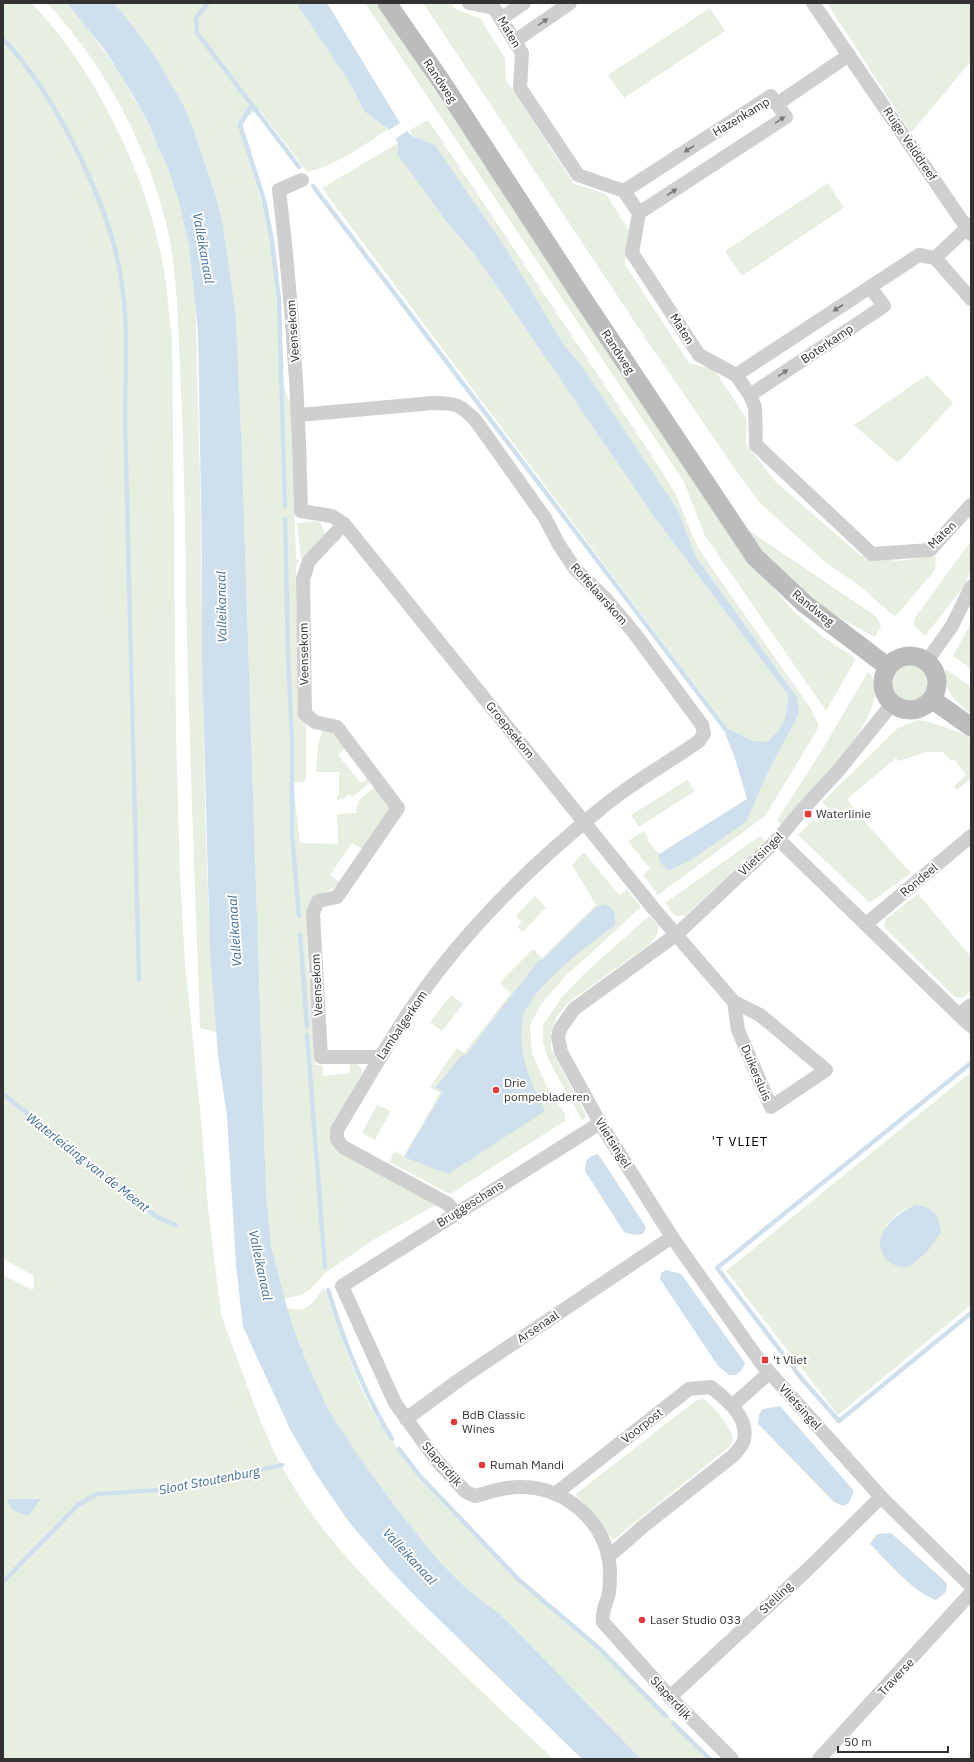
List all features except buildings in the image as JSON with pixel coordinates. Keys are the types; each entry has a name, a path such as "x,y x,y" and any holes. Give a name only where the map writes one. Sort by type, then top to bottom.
{"main road":[{"name":"Randweg","path":"387,3 441,81 657,412 755,557 805,604 888,666"},
{"path":"905,656 916,656 926,661 932,666 937,678 937,692 932,700 924,707 913,711 902,710 892,704 886,696 883,686 884,676 888,666 905,656"},
{"path":"932,700 971,727"}],"street":[{"name":"Maten","path":"469,3 494,8 502,18 522,53 520,88 578,175 624,191"},
{"path":"502,18 524,3"},
{"path":"515,41 570,3"},
{"name":"Ruige Velddreef","path":"813,3 970,229"},
{"path":"777,104 849,55"},
{"name":"Hazenkamp","path":"624,191 771,96 786,117 639,213"},
{"name":"Veensekom","path":"302,180 279,190 288,267 299,414 301,511 332,516 344,524 309,561 303,579 305,714 316,722 337,727 398,808 336,896 318,901 313,913 321,1057 380,1057"},
{"path":"624,191 639,213"},
{"name":"Maten","path":"639,213 632,253 699,355 736,375 750,395 755,407 756,445 872,554 930,550 971,505"},
{"path":"970,229 935,258 971,299"},
{"name":"Boterkamp","path":"736,375 919,255 935,258"},
{"name":"Boterkamp","path":"750,395 884,306 870,286"},
{"name":"Roffelaarskom","path":"299,414 433,403 452,403 463,408 476,421 546,518 558,543 575,569 606,599 702,725 704,734 699,741 605,805 585,822"},
{"name":"Groepsekom","path":"344,524 654,909 677,934"},
{"path":"926,661 952,626 971,587"},
{"name":"Vlietsingel","path":"892,704 838,771 778,839 677,934 574,1008 560,1029 558,1037 561,1052 600,1123 672,1236 769,1373 881,1497 971,1586"},
{"name":"Lambalgerkom","path":"456,1213 448,1204 343,1147 337,1139 337,1130 408,1012 446,961 493,906 585,822"},
{"name":"Rondeel","path":"866,924 971,836"},
{"path":"778,839 971,1026"},
{"name":"Duikersluis","path":"677,934 734,1002 760,1015 826,1070 771,1107 738,1030 734,1002"},
{"path":"959,1014 971,1004"},
{"name":"Bruggeschans","path":"342,1286 600,1123"},
{"name":"Arsenaal","path":"406,1419 459,1380 672,1236"},
{"name":"Slaperdijk","path":"342,1286 395,1403 437,1461 466,1492 476,1496 496,1490 522,1486 535,1488 555,1494 571,1502 590,1519 603,1542 608,1557 610,1580 609,1593 602,1614 603,1622 670,1698 732,1759"},
{"path":"732,1405 769,1373"},
{"name":"Voorpost","path":"555,1494 690,1389 711,1387 732,1405 743,1424 744,1440 734,1456 652,1520 608,1557"},
{"name":"Stelling","path":"670,1698 806,1571 881,1497"},
{"name":"Traverse","path":"819,1759 906,1667 971,1593"}],"shaded area":[{"path":"3,3 31,3 52,26 92,83 110,114 139,179 150,211 163,265 172,337 176,732 180,876 185,963 201,1119 208,1207 221,1314 254,1404 272,1447 295,1489 309,1510 341,1551 394,1607 554,1759 3,1759 3,1275 33,1290 34,1276 3,1259"},
{"path":"47,3 67,3 89,30 121,76 160,149 179,202 188,242 194,282 196,323 208,895 217,1032 200,1028 189,705 182,426 177,311 172,253 164,215 155,186 145,157 132,129 103,75 86,50"},
{"path":"114,3 296,3 351,85 364,111 388,129 339,160 307,172 259,109 238,123 267,221 274,266 282,380 291,407 296,558 299,561 296,565 296,602 301,709 306,721 306,779 303,782 293,783 300,843 338,844 337,814 357,813 356,807 359,804 357,802 376,786 391,809 363,849 352,843 330,875 339,882 336,886 329,891 310,899 307,940 315,1065 322,1065 323,1076 350,1073 350,1062 355,1062 362,1069 361,1075 331,1131 439,1203 373,1240 324,1274 311,1289 301,1295 284,1299 271,1245 266,1192 242,456 236,317 233,294 223,226 215,193 184,106 158,61 136,30"},
{"path":"365,3 376,3 395,30 738,546 793,611 822,636 856,659 826,711 705,536 684,482"},
{"path":"423,3 451,3 455,9 481,19 505,58 506,80 574,184 606,194 629,230 625,264 689,363 714,369 747,419 746,444 776,482 861,556 897,561 936,556 935,570 896,616 889,612 861,587 824,561 760,503 739,475 650,345"},
{"path":"827,3 971,3 971,61 911,133"},
{"path":"710,8 725,31 624,98 608,75"},
{"path":"428,120 656,462 676,495 693,537 702,554 811,709 819,725 765,816 658,895 643,875 650,869 628,841 644,831 649,839 647,840 659,854 659,861 745,822 768,772 797,697 696,557 678,510 581,365 562,342 435,145 412,136 410,130"},
{"path":"398,143 449,225 476,256 657,521 788,695 787,710 784,722 778,732 767,742 752,742 727,728 322,188"},
{"path":"828,183 844,208 742,276 725,251"},
{"path":"927,375 953,403 898,463 854,425"},
{"path":"320,522 325,534 316,547 301,559 297,523"},
{"path":"748,530 876,616 881,626 875,637 825,610 766,557"},
{"path":"971,541 971,570 964,586 925,636 914,626 914,619"},
{"path":"971,623 971,669 953,656"},
{"path":"915,665 924,670 928,676 928,690 924,696 915,701 907,701 898,696 894,690 893,679 898,670 904,666"},
{"path":"946,669 971,687 971,714 955,700 948,689 945,682"},
{"path":"868,672 875,687 872,706 862,728 827,774 781,824 777,820 822,750"},
{"path":"917,720 945,727 971,738 971,778 957,790 954,786 966,775 954,759 951,761 943,752 926,752 899,761 896,758 847,799 860,816 911,873 870,903 798,835 813,820 817,823 829,809 822,802 898,728"},
{"path":"323,730 330,731 345,748 338,755 361,783 369,777 372,781 352,797 349,794 343,799 337,800 337,795 339,795 339,772 316,772 318,744"},
{"path":"687,780 695,791 639,827 631,815"},
{"path":"760,836 765,841 686,915 674,915 665,903"},
{"path":"584,852 619,895 627,889 641,907 566,975 540,1006 530,1025 532,1054 551,1095 565,1114 565,1121 450,1194 390,1162 394,1151 404,1156 440,1093 430,1087 457,1048 464,1053 511,993 503,987 500,982 533,949 542,958 596,905 572,865"},
{"path":"918,894 971,957 971,991 962,998 955,997 885,928 884,923 886,919"},
{"path":"535,896 546,907 523,932 517,927 522,922 516,916"},
{"path":"649,916 659,926 657,935 650,944 570,1001 557,1016 551,1032 551,1049 587,1117 582,1120 548,1059 543,1042 543,1025 562,997 584,974"},
{"path":"451,995 463,1004 442,1031 430,1022"},
{"path":"971,1072 971,1305 838,1415 726,1271","holes":["916,1204 927,1252 906,1268 886,1226 898,1213"]},
{"path":"377,1105 391,1111 375,1140 362,1133"},
{"path":"324,1288 344,1345 367,1400 376,1417 407,1462 453,1515 478,1540 599,1648 712,1759 641,1759 504,1618 466,1588 439,1561 358,1457 328,1409 303,1354 303,1348 300,1347 287,1308 300,1310 309,1306"},
{"path":"702,1398 726,1423 732,1435 733,1441 729,1447 613,1540 576,1494 694,1402"}],"water":[{"name":"Valleikanaal","path":"67,3 114,3 136,30 158,61 184,106 194,131 215,193 223,226 236,317 242,456 266,1192 271,1245 287,1308 300,1347 303,1348 303,1354 328,1409 358,1456 401,1514 439,1561 466,1588 504,1618 641,1759 582,1759 391,1571 349,1522 316,1474 291,1431 243,1327 236,1265 227,1116 218,1056 210,951 202,660 202,560 198,331 189,245 179,202 169,171 148,123 134,97 104,49"},
{"path":"296,3 327,3 400,123 412,136 435,145 506,249 562,342 581,365 678,510 696,557 797,697 799,713 768,772 746,822 691,860 668,871 659,861 659,854 747,799 734,755 725,734 727,728 752,741 767,742 778,731 784,721 787,710 788,695 657,521 476,256 449,225 398,155 398,143 388,129 364,111 351,85"},
{"path":"603,904 610,907 615,913 615,925 552,977 531,1001 523,1016 522,1050 531,1081 545,1111 448,1174 404,1157 443,1092 436,1087 461,1056 466,1055 538,961 543,959 595,908"},
{"path":"598,1154 646,1227 643,1234 634,1235 624,1232 585,1171 585,1164 587,1160 591,1156"},
{"path":"916,1204 928,1208 937,1216 941,1232 927,1252 909,1267 903,1268 887,1260 883,1255 880,1243 881,1237 891,1221 905,1210"},
{"path":"666,1270 681,1274 745,1363 741,1371 735,1375 729,1375 718,1366 660,1279 661,1273"},
{"path":"780,1406 854,1491 849,1503 843,1506 834,1502 758,1424 759,1414 763,1409"},
{"path":"7,1499 41,1499 28,1516 11,1509"},
{"path":"891,1533 947,1583 946,1592 936,1600 927,1596 910,1584 870,1544 877,1534"}],"pier":[{"path":"402,122 409,130 395,139 389,130"}],"waterway":[{"path":"208,3 196,18 197,33 252,105 240,125 264,200 272,241 279,300 285,506"},
{"path":"3,39 22,61 41,88 77,151 105,217 115,249 121,278 126,331 125,420 139,980"},
{"path":"252,105 299,167"},
{"path":"313,186 726,730"},
{"path":"285,519 288,653 292,742 292,834 299,916"},
{"path":"300,935 307,1027"},
{"path":"307,1035 325,1267"},
{"path":"971,1063 717,1268 802,1379 839,1421 971,1313"},
{"name":"Waterleiding van de Meent","path":"3,1094 157,1217 176,1225"},
{"path":"328,1290 341,1329 363,1385 392,1439"},
{"path":"399,1449 419,1475 519,1580 600,1649 666,1716"},
{"name":"Sloot Stoutenburg","path":"3,1582 78,1505 97,1494 174,1489 282,1465"},
{"path":"673,1723 710,1759"}],"place":[{"name":"Waterlinie","path":"808,814"},
{"name":"Drie pompebladeren","path":"496,1090"},
{"name":"'t Vliet","path":"765,1360"},
{"name":"BdB Classic Wines","path":"454,1422"},
{"name":"Rumah Mandi","path":"482,1465"},
{"name":"Laser Studio 033","path":"642,1620"}],"district":[{"name":"'T VLIET","path":"740,1141"}]}
